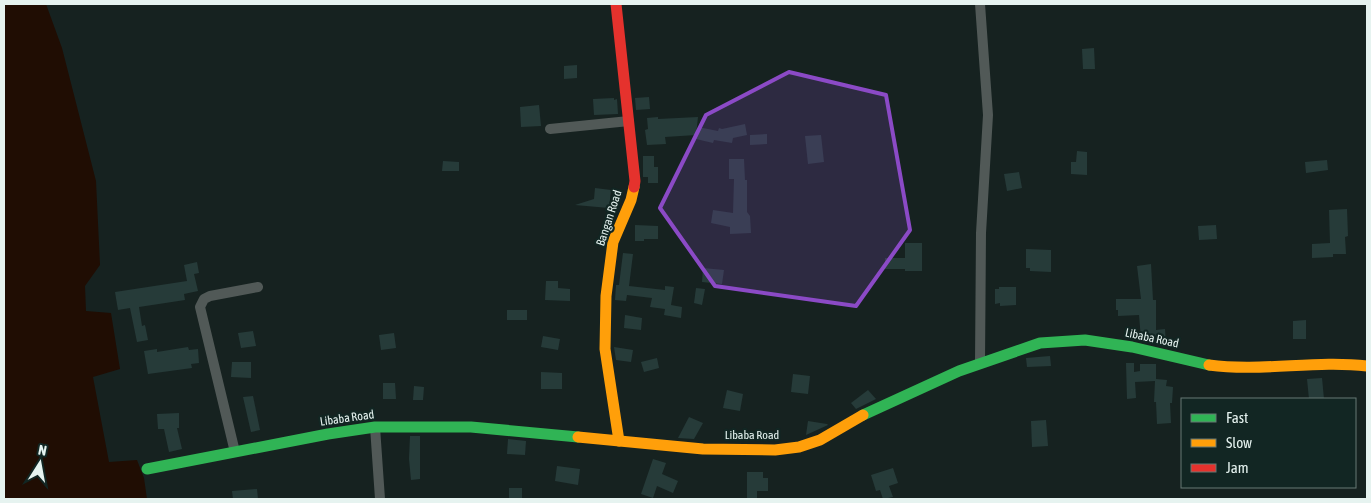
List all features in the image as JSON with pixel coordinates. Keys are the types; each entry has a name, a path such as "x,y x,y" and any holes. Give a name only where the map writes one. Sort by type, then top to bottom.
{"street":[{"name":"Bangan Road","path":"616,4 634,181 631,200 613,242 606,296 605,349 619,440"},
{"path":"980,4 988,115 981,233 980,363"},
{"path":"550,129 629,121"},
{"path":"235,452 200,307 204,299 210,296 258,286"},
{"name":"Libaba Road","path":"147,469 375,427 471,427 703,449 775,450 799,447 820,440 867,413 959,371 1040,343 1085,340 1132,347 1211,364 1249,367 1342,363 1367,366"},
{"path":"375,427 380,499"}],"highlighted area":[{"path":"789,72 886,95 910,230 856,306 715,286 660,208 706,115"}],"shaded area":[{"path":"4,4 46,4 62,48 96,181 100,265 85,286 86,311 111,313 120,369 93,377 109,462 137,460 144,478 147,499 4,499"}],"building":[{"path":"1094,48 1095,69 1083,69 1082,49"},
{"path":"577,65 577,78 564,79 564,66"},
{"path":"649,97 650,109 636,110 635,98"},
{"path":"614,98 614,100 617,99 618,114 594,115 593,99"},
{"path":"539,105 541,126 521,127 520,107"},
{"path":"658,117 658,119 698,117 696,135 665,137 666,144 647,145 645,130 648,129 647,118"},
{"path":"745,124 747,135 733,138 732,143 714,140 713,143 696,139 698,127 718,131 719,128"},
{"path":"767,134 767,144 750,145 750,135"},
{"path":"821,135 824,162 808,164 805,136"},
{"path":"1077,151 1087,152 1087,175 1071,174 1071,162 1076,162"},
{"path":"643,156 654,156 654,167 658,167 658,183 648,183 648,177 643,177"},
{"path":"729,159 744,159 745,180 747,180 747,212 750,216 751,233 730,234 730,227 711,223 713,210 733,213 734,179 729,179"},
{"path":"1327,160 1328,170 1306,173 1305,162"},
{"path":"443,161 459,162 459,171 442,171"},
{"path":"1019,172 1022,188 1007,191 1004,174"},
{"path":"595,188 611,190 609,208 575,205 594,199"},
{"path":"1347,209 1348,236 1345,237 1346,254 1333,254 1333,257 1312,258 1312,244 1330,243 1329,210"},
{"path":"635,225 658,226 658,239 635,241"},
{"path":"1216,225 1217,239 1199,240 1198,226"},
{"path":"905,243 922,243 922,271 885,269 885,258 905,258"},
{"path":"1026,249 1051,250 1051,272 1030,271 1030,268 1026,268"},
{"path":"623,253 633,254 629,286 665,290 665,286 674,287 671,305 682,307 681,318 664,315 665,309 650,307 652,298 627,295 626,301 615,300 616,285 619,285"},
{"path":"197,262 199,273 194,274 198,291 184,294 185,300 139,307 142,326 145,325 148,340 137,342 130,308 118,310 115,292 187,281 184,265"},
{"path":"1151,264 1153,300 1156,300 1156,330 1165,329 1166,346 1156,343 1156,338 1141,339 1139,315 1118,316 1118,310 1116,310 1116,299 1141,299 1137,266"},
{"path":"703,268 724,270 722,284 702,282"},
{"path":"546,281 558,281 558,288 570,289 570,301 545,300"},
{"path":"999,287 1016,287 1016,305 1000,306 1000,303 995,304 995,289 999,289"},
{"path":"696,288 705,289 702,305 694,303"},
{"path":"507,310 527,310 527,320 507,320"},
{"path":"625,315 642,318 641,330 624,328"},
{"path":"1306,320 1306,339 1293,339 1293,321"},
{"path":"253,331 256,346 241,348 238,333"},
{"path":"394,333 396,348 381,350 379,335"},
{"path":"543,336 560,339 558,350 541,347"},
{"path":"188,347 189,350 198,349 199,363 191,364 192,368 148,374 144,351 157,349 157,352"},
{"path":"614,347 633,350 631,362 616,360"},
{"path":"1050,356 1051,366 1027,367 1026,358"},
{"path":"657,358 659,368 644,372 641,362"},
{"path":"232,362 251,362 251,378 231,377"},
{"path":"1126,363 1134,363 1134,372 1140,371 1140,364 1156,364 1156,379 1167,380 1166,386 1173,387 1172,403 1170,403 1171,423 1157,424 1156,402 1154,402 1155,381 1135,382 1136,398 1127,399"},
{"path":"541,372 562,373 562,389 541,389"},
{"path":"793,374 810,376 808,394 791,392"},
{"path":"1322,378 1324,398 1309,398 1307,379"},
{"path":"383,383 395,383 396,399 383,399"},
{"path":"414,386 424,387 423,400 413,400"},
{"path":"727,390 743,394 740,411 723,408"},
{"path":"868,390 876,399 856,409 851,403"},
{"path":"253,396 260,430 251,432 243,397"},
{"path":"179,413 179,428 177,428 182,449 169,452 164,429 158,429 157,414"},
{"path":"689,417 703,423 694,439 678,438"},
{"path":"1046,420 1048,446 1032,447 1031,421"},
{"path":"808,421 827,424 828,425 806,435"},
{"path":"410,436 420,436 420,479 411,480 409,459"},
{"path":"508,439 526,441 525,455 507,454"},
{"path":"653,459 666,463 662,474 678,481 673,493 657,486 653,498 641,494"},
{"path":"557,466 580,469 578,485 555,481"},
{"path":"893,468 898,483 889,486 893,497 883,499 880,490 876,491 871,475"},
{"path":"747,472 763,472 763,478 768,478 768,491 757,491 757,499 747,498"},
{"path":"509,488 522,488 522,499 509,499"},
{"path":"257,489 258,499 233,499 232,491"}],"traffic: fast":[{"path":"863,415 959,371 1040,343 1085,340 1132,347 1209,365"},
{"path":"147,469 328,434 375,427 471,427 578,437"}],"traffic: slow":[{"path":"619,441 605,349 606,296 613,242 631,200 634,187"},
{"path":"1209,365 1229,367 1328,364 1367,366"},
{"path":"578,437 703,449 775,450 799,447 820,440 863,415"}],"traffic: jam":[{"path":"616,4 635,181 634,187"}]}
